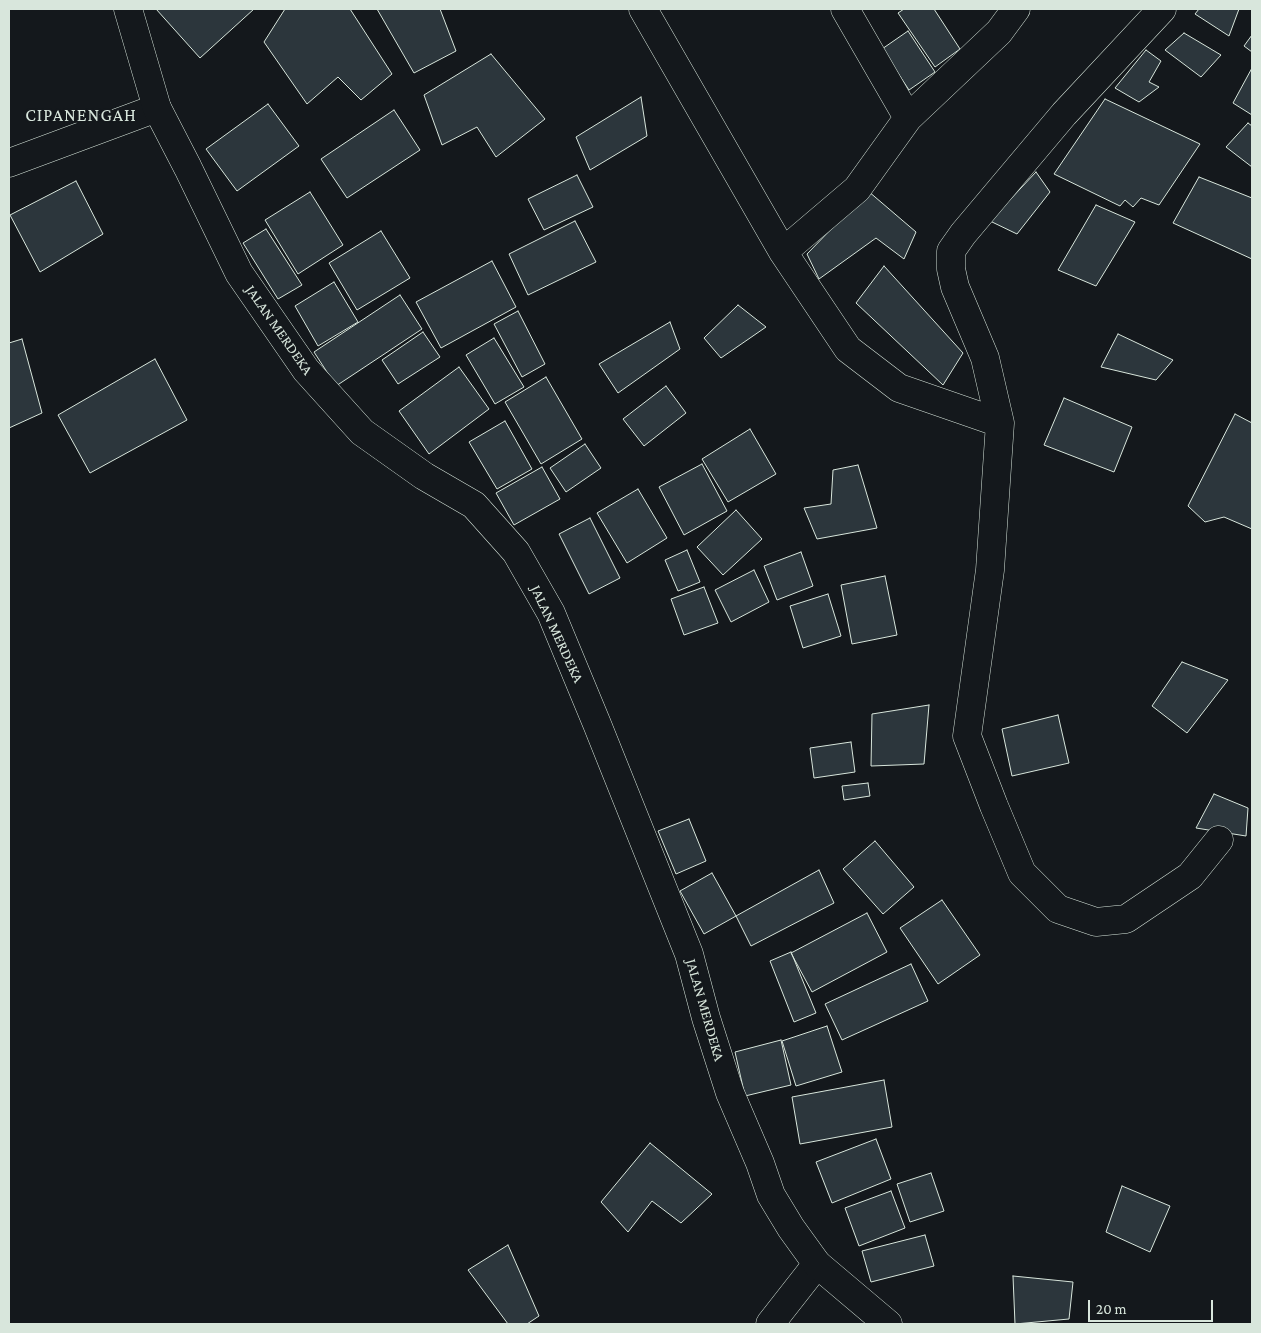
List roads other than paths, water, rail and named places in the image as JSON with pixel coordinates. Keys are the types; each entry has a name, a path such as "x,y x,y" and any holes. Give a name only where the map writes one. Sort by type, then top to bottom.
{"street":[{"name":"JALAN MERDEKA","path":"128,9 157,108 239,272 306,370 362,432 424,476 474,505 516,552 551,613 689,954 706,1018 730,1093 771,1195 791,1228 817,1264 888,1324"},
{"path":"643,9 783,252 848,350 899,388 1000,422"},
{"path":"845,9 908,118"},
{"path":"783,252 857,189 908,118 999,32 1016,9"},
{"path":"1162,9 1064,114 963,234 951,251 954,287 985,358 1000,422 990,570 967,736 1022,873 1058,908 1096,922 1126,920 1190,876 1219,840"},
{"path":"9,163 157,108"},
{"path":"770,1324 817,1264"}],"district":[{"name":"CIPANENGAH","path":"81,115"}]}
